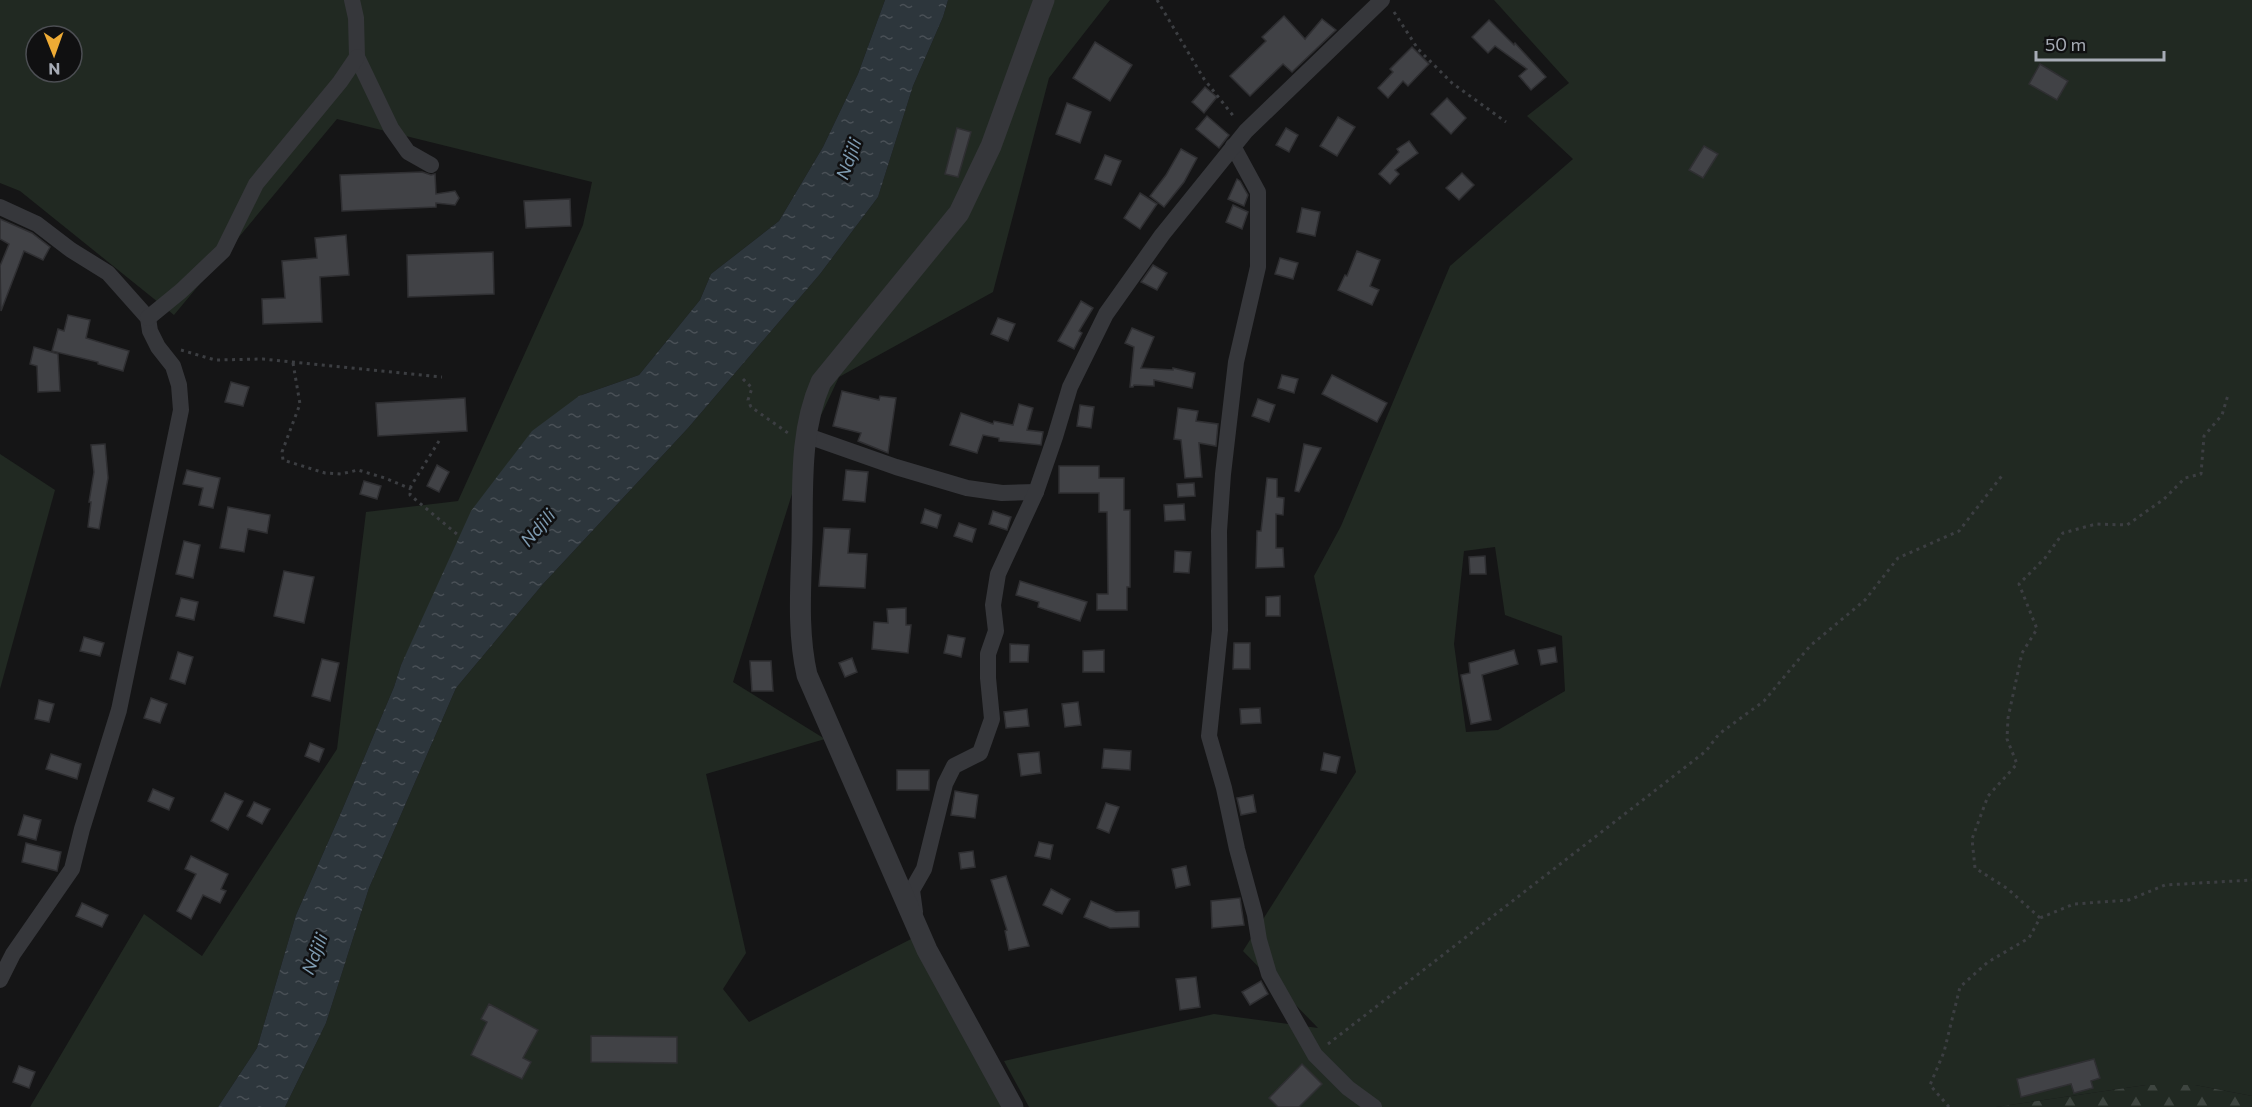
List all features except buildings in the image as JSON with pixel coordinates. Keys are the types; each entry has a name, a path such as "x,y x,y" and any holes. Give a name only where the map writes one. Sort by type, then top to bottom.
{"street":[{"path":"352,0 356,18 357,57 391,128 408,152 430,165"},
{"path":"1013,1107 927,950 807,675 800,629 805,439 812,402 821,382 959,213 991,146 1044,0"},
{"path":"927,950 915,918 912,890 924,869 945,784 954,766 980,753 992,719 988,654 996,631 993,605 998,574 1036,492 1056,437 1070,387 1106,314 1162,235 1233,146 1246,131 1387,5"},
{"path":"148,318 181,291 223,251 256,184 340,82 357,57"},
{"path":"1233,146 1258,192 1258,267 1236,362 1223,474 1219,531 1220,630 1209,736 1224,788 1269,974 1315,1055 1348,1088 1374,1107"},
{"path":"0,207 37,224 71,250 108,273 148,318 150,331 158,347 173,366 179,385 181,410 119,710 72,869 13,954 0,980"},
{"path":"805,439 967,488 1002,493 1036,492"}],"path":[{"path":"1157,0 1204,79 1246,131"},
{"path":"1387,5 1418,49 1452,83 1506,122"},
{"path":"175,348 215,360 262,359 442,377"},
{"path":"293,363 300,404 282,452 283,460 325,474 341,474 358,470 411,489"},
{"path":"743,379 751,385 752,391 748,400 751,407 805,439"},
{"path":"2040,918 2008,889 1975,868 1972,839 1988,796 2017,764 2007,739 2008,718 2022,653 2037,628 2019,584 2045,558 2063,533 2096,524 2127,525 2164,500 2185,478 2201,474 2204,436 2222,415 2228,395"},
{"path":"439,441 411,489 410,495 458,535"},
{"path":"1315,1055 1706,751 1719,734 1764,701 1810,645 1865,600 1898,558 1959,531 2004,473"},
{"path":"1949,1107 1930,1085 1944,1052 1960,987 1988,962 2029,938 2040,918 2074,904 2129,900 2165,885 2252,880"}],"green space":[{"path":"0,0 885,0 858,74 823,147 779,221 711,274 700,300 639,375 579,396 416,635 401,665 394,687 296,915 257,1048 218,1107 30,1107 144,914 202,956 337,749 366,512 458,501 583,225 592,182 337,119 174,315 20,191 0,183"},
{"path":"948,0 1110,0 1049,78 993,292 839,377 808,443 733,682 825,739 706,774 746,953 723,989 749,1022 915,937 1007,1107 285,1107 326,1023 369,888 456,688 543,584 688,428 820,274 878,197 913,86"},
{"path":"1494,0 2252,0 2252,1096 2195,1085 2146,1085 1996,1107 1029,1107 1004,1061 1214,1014 1318,1028 1243,951 1356,772 1314,576 1341,526 1450,266 1573,159 1527,116 1569,83","holes":["1495,547 1505,615 1562,636 1565,691 1498,730 1466,732 1454,644 1464,551"]},
{"path":"0,454 55,490 0,689"},
{"path":"2146,1085 2195,1085 2252,1096 2252,1107 1996,1107"}],"water":[{"name":"Ndjili","path":"885,0 948,0 913,86 878,197 820,274 688,428 543,584 456,688 369,888 326,1023 285,1107 218,1107 257,1048 296,915 394,687 401,665 471,511 532,431 579,396 639,375 700,300 711,274 779,221 823,147 858,74"}]}
